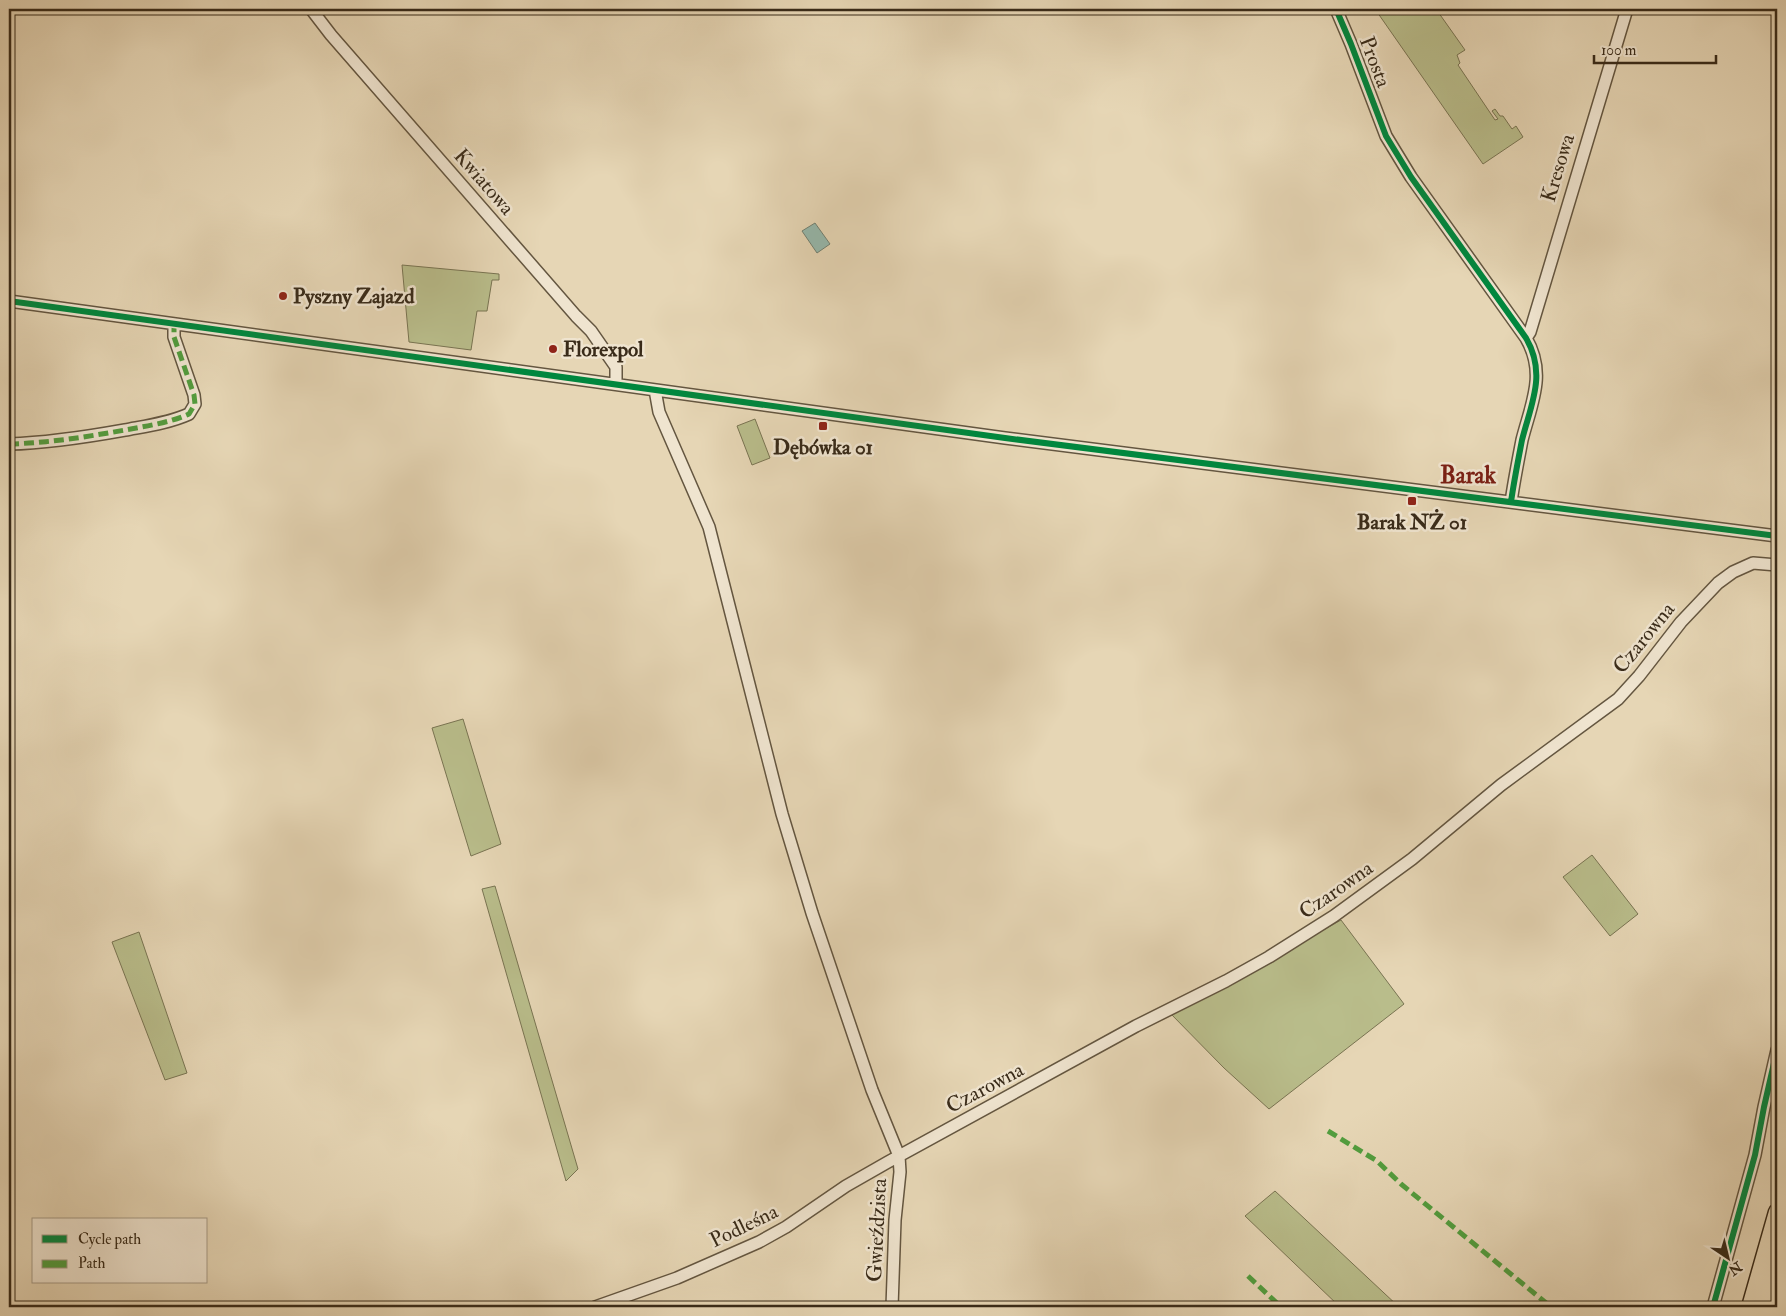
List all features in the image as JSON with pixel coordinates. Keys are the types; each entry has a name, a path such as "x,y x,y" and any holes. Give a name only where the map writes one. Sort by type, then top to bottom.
{"highway":[{"path":"1750,1307 1777,1212"},
{"path":"1765,1307 1777,1265"}],"street":[{"name":"Kwiatowa","path":"311,9 591,331 616,367 616,384"},
{"name":"Prosta","path":"1336,9 1351,44 1381,127 1411,177 1526,338 1535,356 1537,382 1519,456 1511,502"},
{"name":"Kresowa","path":"1526,338 1530,332 1627,9"},
{"path":"9,301 1005,438 1777,536"},
{"path":"9,444 40,443 98,435 163,422 189,414 195,404 194,395 174,337 174,324"},
{"path":"655,390 659,412 709,527 782,814 812,913 872,1090 899,1156"},
{"name":"Czarowna","path":"899,1156 1136,1026 1226,982 1334,916 1412,859 1501,785 1618,699 1699,602 1718,583 1733,572 1753,563 1777,564"},
{"path":"1713,1307 1755,1155 1777,1050"},
{"name":"Podleśna","path":"595,1307 677,1278 759,1242 786,1227 846,1186 899,1156"},
{"name":"Gwieździsta","path":"892,1307 895,1220 900,1172 899,1156"}],"green space":[{"path":"1375,9 1436,9 1465,50 1457,55 1460,63 1458,65 1495,120 1498,119 1492,111 1495,109 1500,116 1503,116 1512,129 1516,126 1523,137 1483,164"},
{"path":"402,265 499,274 499,280 492,280 487,311 477,311 471,350 409,342"},
{"path":"755,419 770,458 752,465 737,426"},
{"path":"463,719 501,844 471,856 432,728"},
{"path":"1592,855 1638,914 1610,936 1563,877"},
{"path":"495,886 578,1169 566,1181 482,889"},
{"path":"1341,920 1404,1004 1269,1109 1224,1068 1170,1013 1212,993"},
{"path":"139,932 187,1073 165,1080 112,942"},
{"path":"1275,1191 1399,1307 1340,1307 1245,1216"}],"water":[{"path":"815,223 830,244 817,253 802,231"}],"marked path":[{"path":"9,444 53,441 96,435 157,424 189,414 195,404 194,395 174,337 174,324"},
{"path":"1328,1131 1377,1161 1401,1184 1551,1307"},
{"path":"1248,1276 1281,1307"}],"cycle path":[{"path":"1336,9 1386,136 1411,177 1526,338 1532,351 1535,364 1535,389 1522,440 1511,502"},
{"path":"9,301 1005,438 1777,536"},
{"path":"1713,1307 1755,1155 1777,1050"}],"place":[{"name":"Pyszny Zajazd","path":"283,296"},
{"name":"Florexpol","path":"553,349"},
{"name":"Dębówka 01","path":"823,426"},
{"name":"Barak NŻ 01","path":"1412,501"}],"district":[{"name":"Barak","path":"1468,475"}]}
